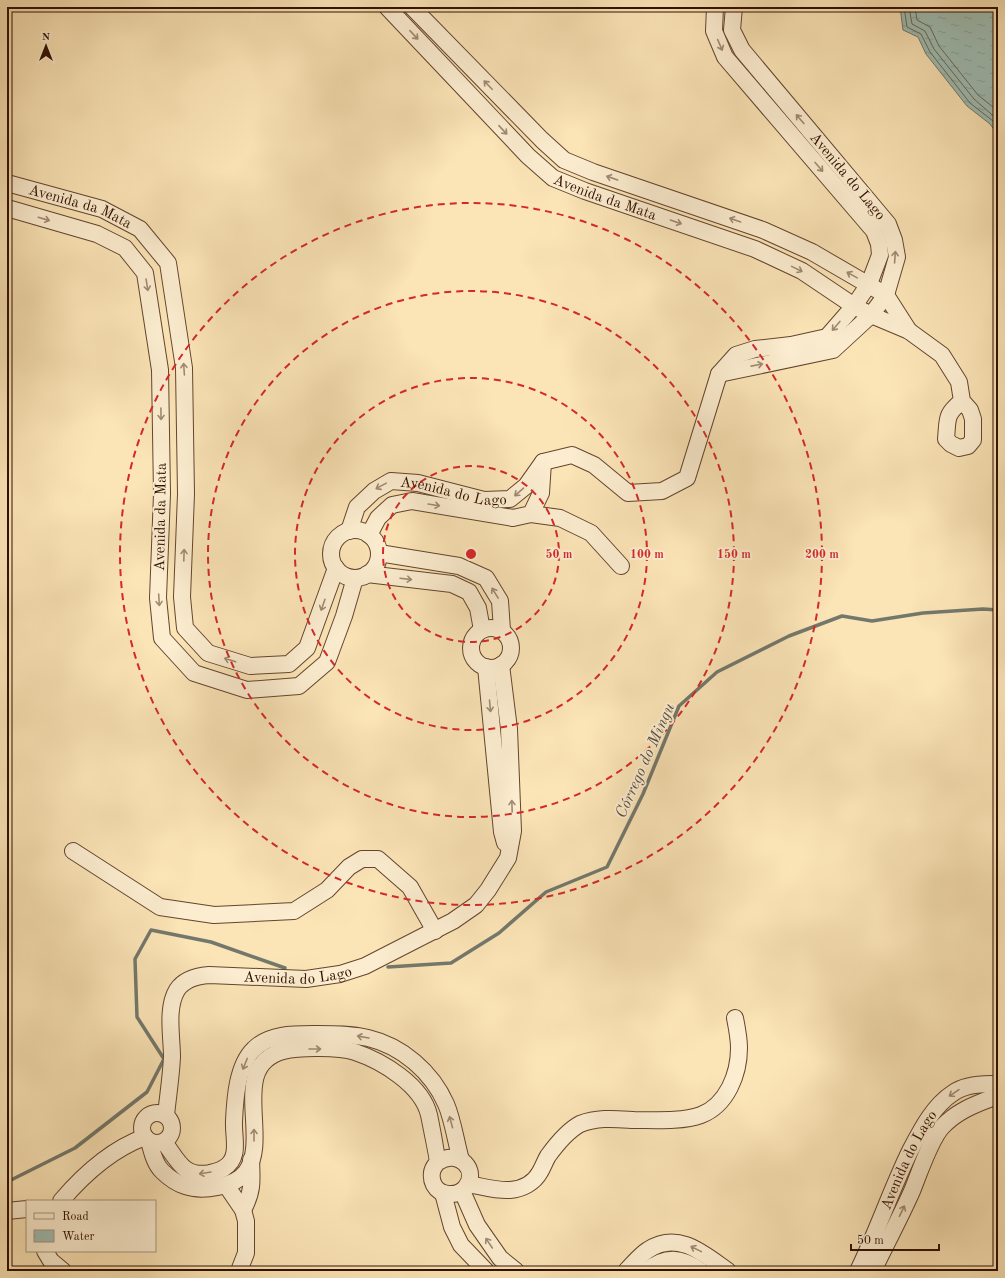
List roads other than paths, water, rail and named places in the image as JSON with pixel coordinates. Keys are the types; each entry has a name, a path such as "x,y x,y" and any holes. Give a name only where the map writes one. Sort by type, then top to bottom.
{"street":[{"name":"Avenida da Mata","path":"387,7 528,156 553,178 585,191 755,249 802,271 871,316 909,331"},
{"name":"Avenida da Mata","path":"412,7 542,140 564,160 593,172 763,230 812,252 886,295"},
{"name":"Avenida do Lago","path":"349,531 357,507 374,491 391,481 418,482 484,500 510,499 526,486 543,462 572,455 594,465 628,493 662,491 687,478 719,374 736,355 754,348 791,345 827,337 854,306 869,284 880,255 879,244 874,231 725,57 714,31 715,7"},
{"name":"Avenida do Lago","path":"719,374 833,350 871,316 886,295 897,257 894,240 888,224 742,50 732,30 734,7"},
{"name":"Avenida da Mata","path":"7,183 102,209 140,229 168,263 184,368 186,494 182,597 185,628 208,653 250,666 289,664 307,648 336,568"},
{"name":"Avenida da Mata","path":"7,208 97,234 125,248 145,273 160,370 162,494 158,598 162,638 194,673 247,690 299,686 327,662 361,576"},
{"path":"886,295 909,331 942,355 959,382 962,401"},
{"path":"531,514 541,493 543,462"},
{"name":"Avenida do Lago","path":"370,535 378,518 392,505 412,501 513,518 531,514 560,518 591,533 621,566"},
{"path":"361,576 374,569 378,561 378,546 370,535 363,531 349,531 341,534 332,546 332,561 341,573 348,577 361,576 452,584 469,592 478,608 482,630"},
{"path":"379,552 460,566 486,578 500,601 502,630"},
{"path":"496,628 502,630 511,641 512,648 507,661 494,666 480,664 475,660 472,653 471,647 473,640 482,630 496,628"},
{"name":"Avenida do Lago","path":"153,1140 169,1138 173,1129 170,1119 166,1115 172,1058 170,1029 172,1002 177,990 183,983 199,976 209,975 306,979 340,974 365,966 453,921 476,905 488,890 508,858 502,832 494,666"},
{"path":"73,851 160,907 214,915 294,911 327,890 349,867 362,859 378,859 410,887 435,930"},
{"path":"516,1271 500,1258 477,1225 465,1187 470,1175 466,1164 455,1157 443,1158 438,1162 434,1167 432,1179 434,1185 444,1193 450,1194 465,1187 509,1190 524,1187 532,1182 540,1173 548,1157 562,1138 579,1125 597,1119 654,1120 690,1118 711,1110 724,1098 735,1074 739,1047 735,1018"},
{"path":"166,1115 155,1113 146,1118 142,1126 143,1133 190,1172 200,1175 224,1168 232,1160 235,1153 236,1145 234,1122 237,1088 245,1061 253,1049 261,1043 286,1035 343,1034 380,1041 395,1048 419,1065 437,1087 447,1105 461,1160"},
{"path":"242,1210 251,1192 252,1186 251,1160 254,1138 253,1094 257,1072 263,1061 284,1051 328,1049 354,1052 383,1064 407,1081 420,1097 428,1112 438,1162"},
{"name":"Avenida do Lago","path":"858,1271 901,1171 927,1120 939,1105 952,1093 959,1089 978,1084 995,1091"},
{"name":"Avenida do Lago","path":"873,1271 911,1193 934,1139 941,1128 956,1115 995,1091"},
{"path":"153,1140 153,1157 161,1170 184,1186 195,1188 226,1185 242,1177 251,1160"},
{"path":"62,1200 71,1189 105,1158 125,1146 153,1140"},
{"path":"226,1185 242,1210 246,1227 246,1253 238,1271"},
{"path":"444,1193 452,1227 461,1245 486,1271"},
{"path":"7,1211 26,1209"},
{"path":"626,1271 648,1250 662,1244 675,1242 698,1250 728,1271"},
{"path":"45,1252 50,1262 63,1271"},
{"path":"646,1271 652,1266 670,1259 679,1260 694,1266 701,1271"}],"water":[{"path":"900,7 998,7 998,135 990,124 967,106 926,54 918,37 903,30"}],"waterway":[{"name":"Córrego do Mingu","path":"388,967 451,963 499,933 546,892 607,867 643,794 679,706 717,672 789,636 842,616 872,621 923,613 983,609 998,610"},
{"name":"Córrego do Mingu","path":"7,1182 75,1148 147,1092 164,1059 137,1017 135,959 151,930 211,942 285,968"}]}
